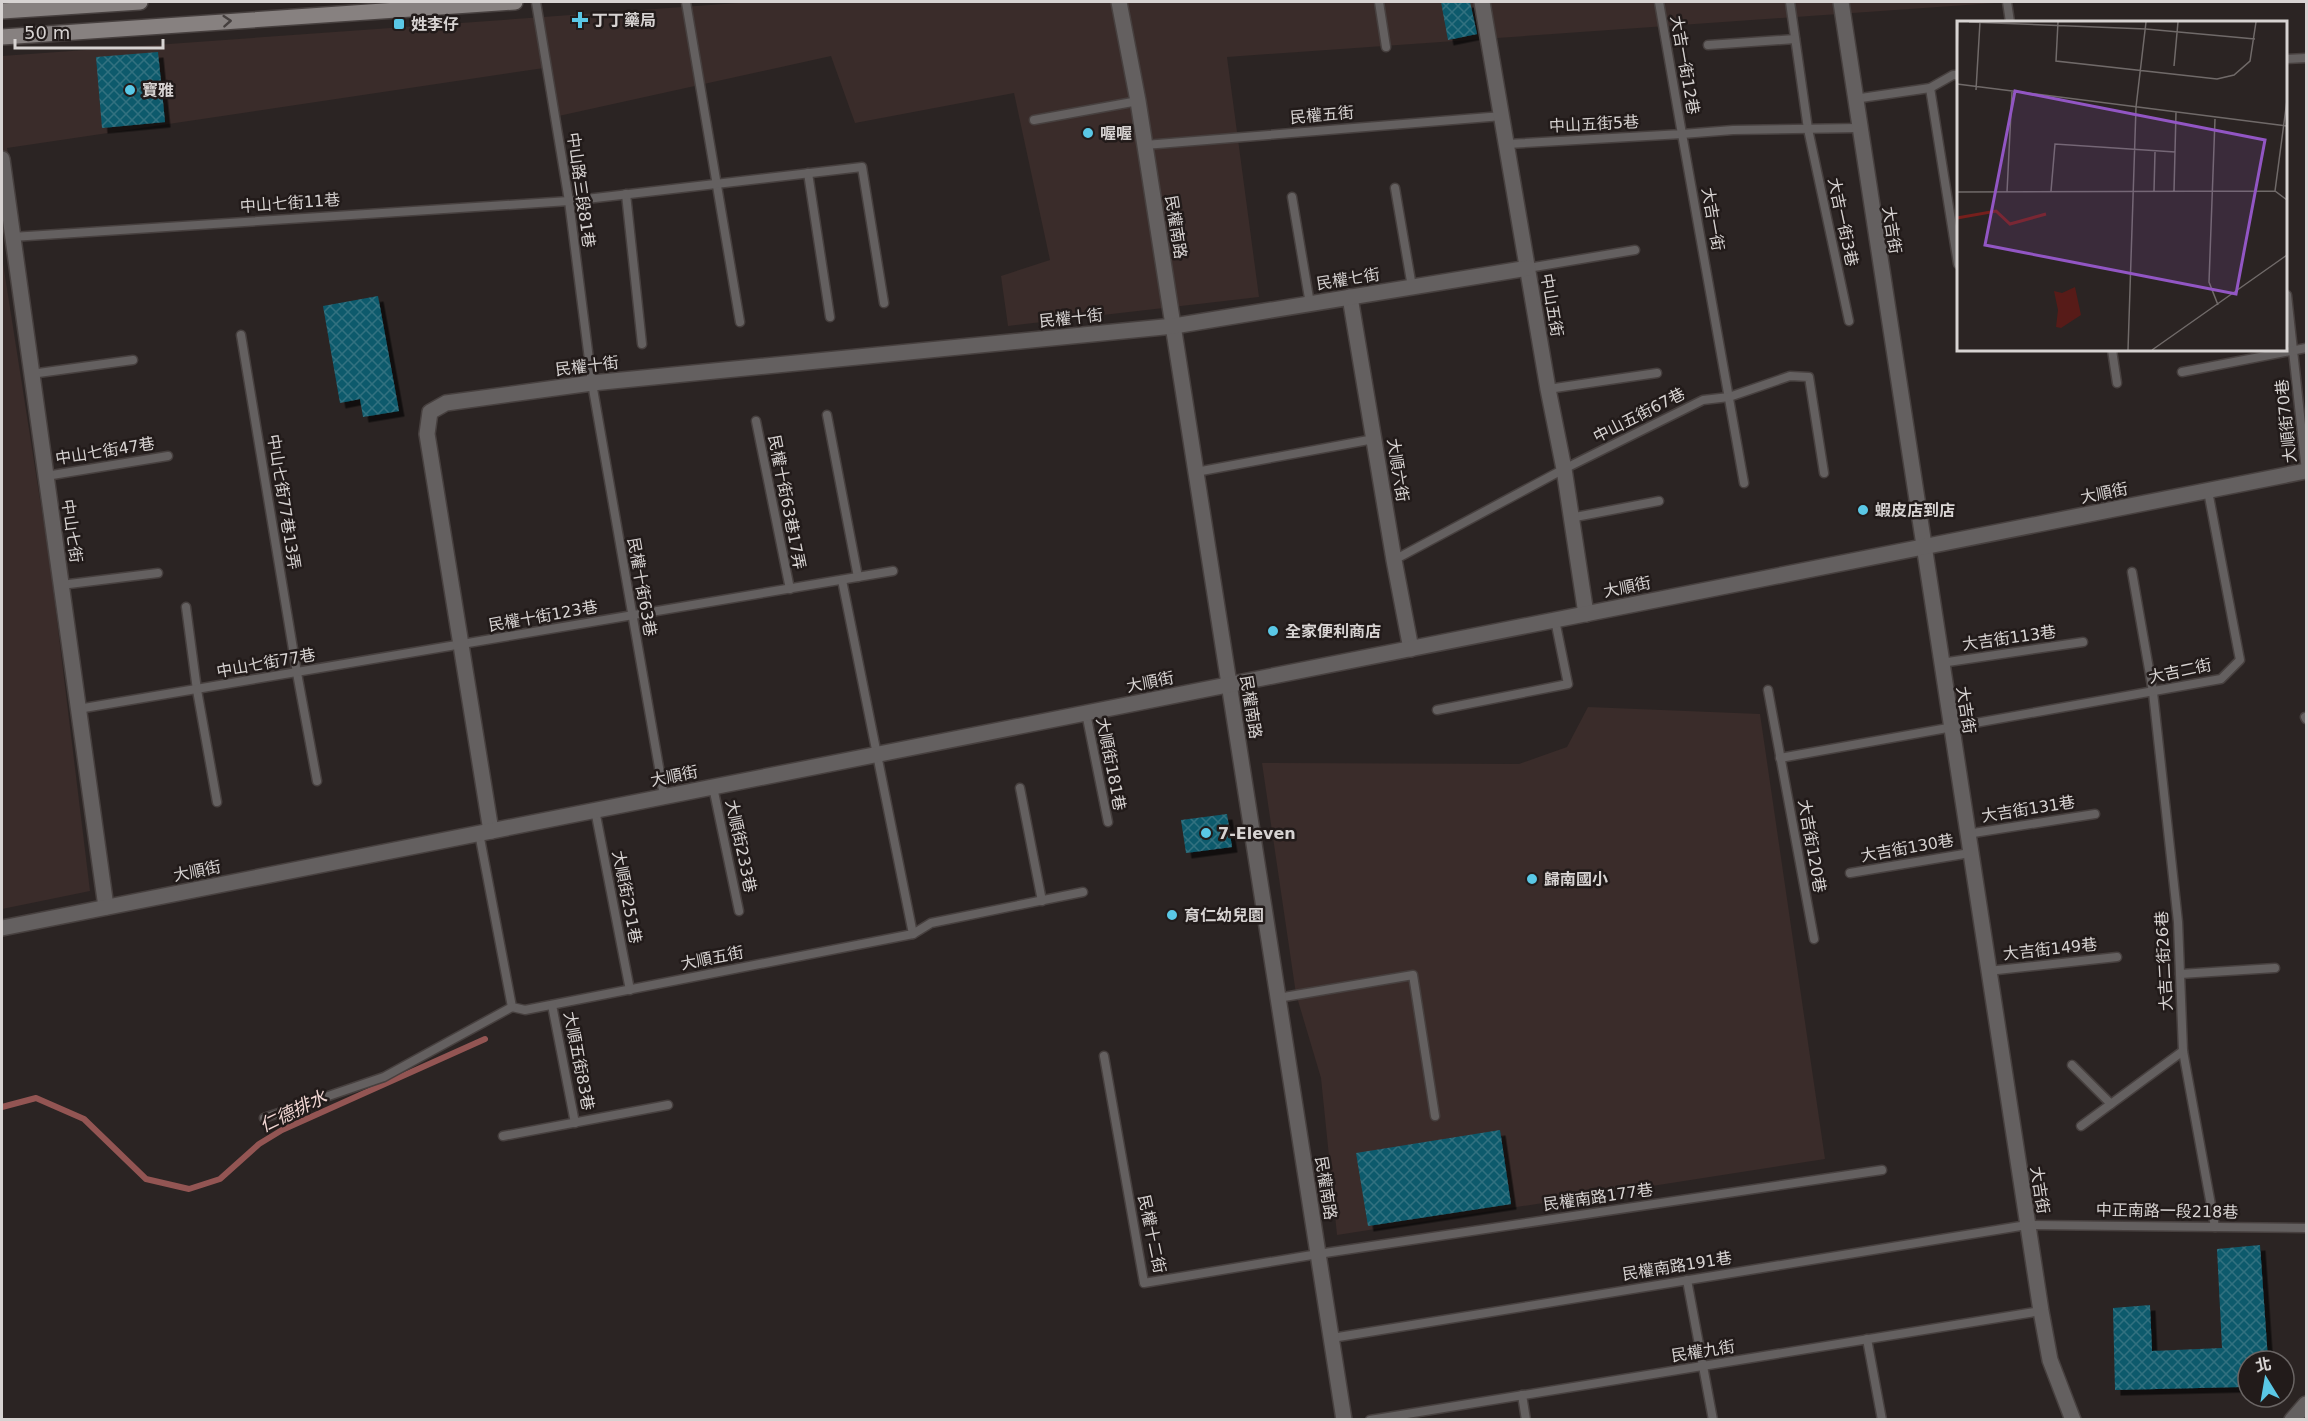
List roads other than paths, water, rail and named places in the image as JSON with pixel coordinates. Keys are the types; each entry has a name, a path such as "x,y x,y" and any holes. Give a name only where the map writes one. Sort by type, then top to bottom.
{"main road":[{"path":"2,11 140,2"},
{"path":"2,37 515,2"}],"street":[{"name":"民權南路","path":"1119,2 1138,101 1174,326 1344,1419"},
{"name":"中山五街","path":"1482,2 1548,389 1564,469 1586,614"},
{"name":"大吉街","path":"1841,2 1858,128 2041,1311 2050,1360 2073,1419"},
{"name":"中山七街","path":"2,159 106,907"},
{"name":"民權七街","path":"1174,326 1528,268"},
{"name":"大順六街","path":"1350,297 1411,648"},
{"name":"民權十街","path":"485,832 427,434 430,412 446,403 592,383 1174,326"},
{"name":"大順街","path":"2,928 2306,471"},
{"path":"2292,1419 2307,1404"}],"lane":[{"name":"中山路三段81巷","path":"536,2 569,201 592,383"},
{"path":"686,2 740,322"},
{"path":"1379,2 1386,47"},
{"name":"大吉一街12巷","path":"1659,2 1682,134"},
{"name":"大吉一街3巷","path":"1790,2 1808,129 1849,321"},
{"path":"2007,2 2010,21"},
{"path":"1708,45 1796,39"},
{"path":"2287,59 2307,58"},
{"path":"1854,99 1930,88 1957,75"},
{"path":"1930,88 1957,252"},
{"path":"1034,120 1138,101"},
{"name":"民權五街","path":"1145,145 1502,116"},
{"path":"1682,134 1733,130 1858,128"},
{"name":"中山五街5巷","path":"1507,144 1682,134"},
{"name":"大吉一街","path":"1682,134 1744,483"},
{"name":"中山七街11巷","path":"12,237 569,201 862,166 884,303"},
{"path":"808,173 830,317"},
{"path":"1395,188 1412,287"},
{"path":"626,194 642,344"},
{"path":"1292,197 1310,304"},
{"path":"1528,268 1635,249"},
{"name":"大順街70巷","path":"2287,295 2306,471"},
{"name":"中山七街77巷13弄","path":"241,335 317,781"},
{"path":"2182,372 2307,348"},
{"path":"2112,351 2117,383"},
{"path":"32,374 133,360"},
{"path":"1548,389 1657,373"},
{"name":"中山五街67巷","path":"1394,560 1564,469 1703,399 1729,397 1790,376 1809,377 1824,473"},
{"name":"民權十街63巷","path":"592,383 664,796"},
{"path":"827,415 858,577"},
{"name":"民權十街63巷17弄","path":"756,422 790,589"},
{"path":"1196,472 1374,439"},
{"name":"中山七街47巷","path":"46,476 168,456"},
{"name":"大吉二街","path":"1951,728 2221,679 2240,660 2208,491"},
{"path":"1570,518 1659,501"},
{"name":"民權十街63巷17弄","path":"632,616 893,571"},
{"name":"大吉二街26巷","path":"2132,572 2153,692 2178,922 2183,1051 2215,1227"},
{"path":"61,585 158,573"},
{"path":"842,580 913,934"},
{"path":"186,607 197,690 217,802"},
{"name":"民權十街123巷","path":"459,645 632,616"},
{"path":"1437,710 1568,684 1555,620"},
{"name":"大吉街113巷","path":"1941,663 2082,642"},
{"name":"中山七街77巷","path":"78,709 459,645"},
{"name":"大吉街120巷","path":"1768,690 1814,939"},
{"name":"大順街181巷","path":"1086,713 1107,822"},
{"path":"1780,758 1951,728"},
{"name":"大順街233巷","path":"713,787 739,912"},
{"path":"1020,788 1042,901"},
{"name":"大順街251巷","path":"595,810 630,990"},
{"name":"大吉街131巷","path":"1967,834 2095,814"},
{"path":"264,1118 384,1077 512,1007 485,832"},
{"name":"大吉街130巷","path":"1850,873 1970,853"},
{"name":"大順五街","path":"512,1007 525,1010 913,934 932,923 1083,892"},
{"name":"大吉街149巷","path":"1988,971 2116,957"},
{"path":"2180,974 2276,968"},
{"path":"1278,998 1413,975 1435,1116"},
{"name":"大順五街83巷","path":"552,1005 575,1123"},
{"path":"2081,1126 2183,1051"},
{"name":"民權十二街","path":"1104,1056 1144,1283 1318,1254"},
{"path":"2072,1065 2111,1104"},
{"name":"大順五街83巷","path":"503,1136 668,1105"},
{"name":"民權南路177巷","path":"1318,1254 1882,1170"},
{"name":"中正南路一段218巷","path":"2027,1225 2307,1228"},
{"name":"民權南路191巷","path":"1332,1338 2027,1225"},
{"path":"1688,1280 1713,1419"},
{"name":"民權九街","path":"1370,1419 2041,1311"},
{"path":"1867,1340 1882,1419"},
{"path":"1522,1395 1526,1419"}],"waterway":[{"name":"仁德排水","path":"2,1107 36,1098 84,1119 146,1179 189,1189 220,1179 259,1144 282,1130 485,1039"}],"place":[{"name":"丁丁藥局","path":"580,20"},
{"name":"姓李仔","path":"399,24"},
{"name":"寶雅","path":"130,90"},
{"name":"喔喔","path":"1088,133"},
{"name":"蝦皮店到店","path":"1863,510"},
{"name":"全家便利商店","path":"1273,631"},
{"name":"7-Eleven","path":"1206,833"},
{"name":"歸南國小","path":"1532,879"},
{"name":"育仁幼兒園","path":"1172,915"}]}
